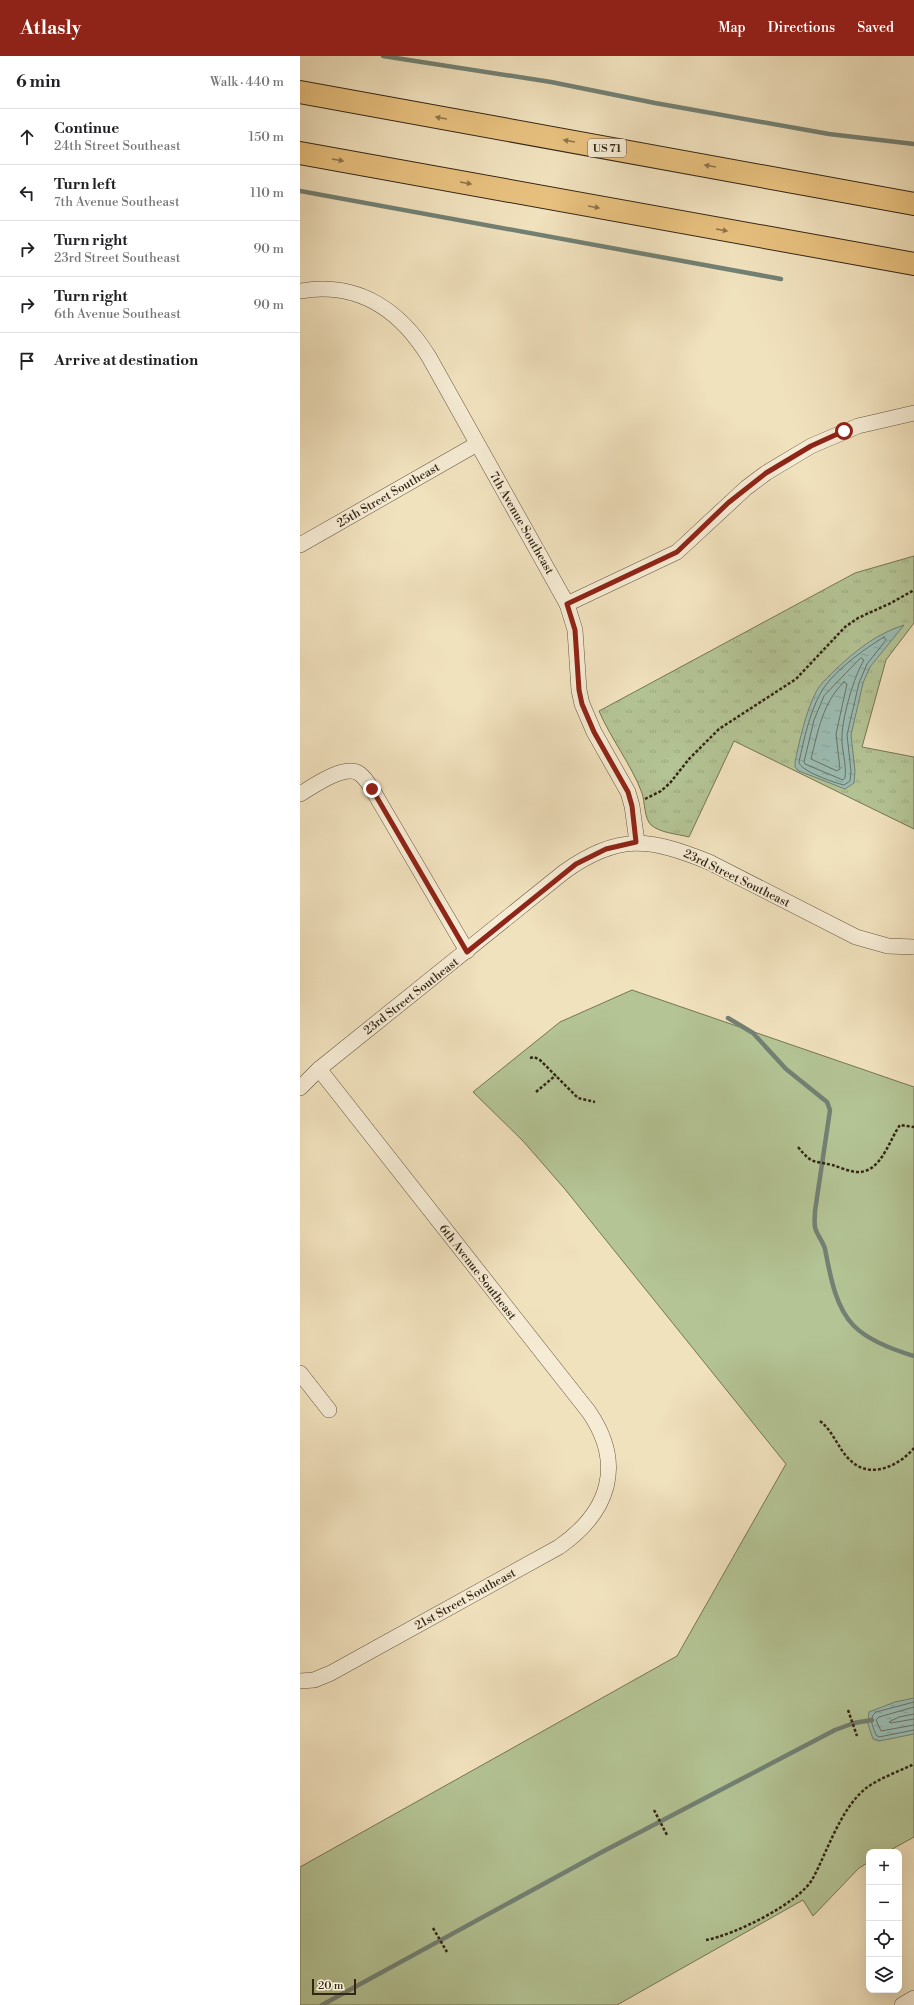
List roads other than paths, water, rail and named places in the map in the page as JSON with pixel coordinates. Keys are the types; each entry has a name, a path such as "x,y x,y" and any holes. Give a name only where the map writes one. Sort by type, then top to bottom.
{"highway":[{"name":"US 71","path":"300,92 914,204"},
{"path":"300,154 914,264"},
{"path":"734,171 914,193"}],"street":[{"name":"7th Avenue Southeast","path":"300,291 325,289 353,294 378,304 403,322 416,337 429,357 567,604 575,630 579,690 582,704 594,732 622,780 632,806 636,842"},
{"path":"567,604 677,552 746,488 766,473 811,446 864,424 914,413"},
{"name":"25th Street Southeast","path":"300,545 477,444"},
{"path":"300,794 339,773 353,771 360,774 372,789 467,952"},
{"name":"23rd Street Southeast","path":"300,1088 319,1069 576,864 602,850 636,842 670,848 709,862 842,931 866,940 888,946 914,946"},
{"name":"6th Avenue Southeast","path":"319,1069 592,1418 601,1432 607,1458 606,1488"},
{"path":"300,1373 329,1410"},
{"name":"21st Street Southeast","path":"300,1681 314,1680 331,1673 559,1546 576,1535 592,1517 606,1488"},
{"path":"902,2005 914,1998"}],"water":[{"path":"904,625 870,667 863,683 851,735 855,771 854,783 845,789 799,771 795,767 795,762 801,736 809,709 820,686 842,664 866,644 884,633"},
{"path":"914,1698 914,1734 879,1741 873,1739 868,1724 869,1712 895,1702"}],"waterway":[{"path":"383,56 551,82 655,103 829,134 914,144"},
{"path":"300,191 781,279"},
{"path":"728,1018 753,1033 786,1069 827,1102 830,1110 815,1211 815,1223 816,1230 825,1249 834,1290 842,1309 854,1326 860,1331 882,1344 914,1356"},
{"path":"322,2005 602,1852 835,1730 854,1723 872,1720"}]}
